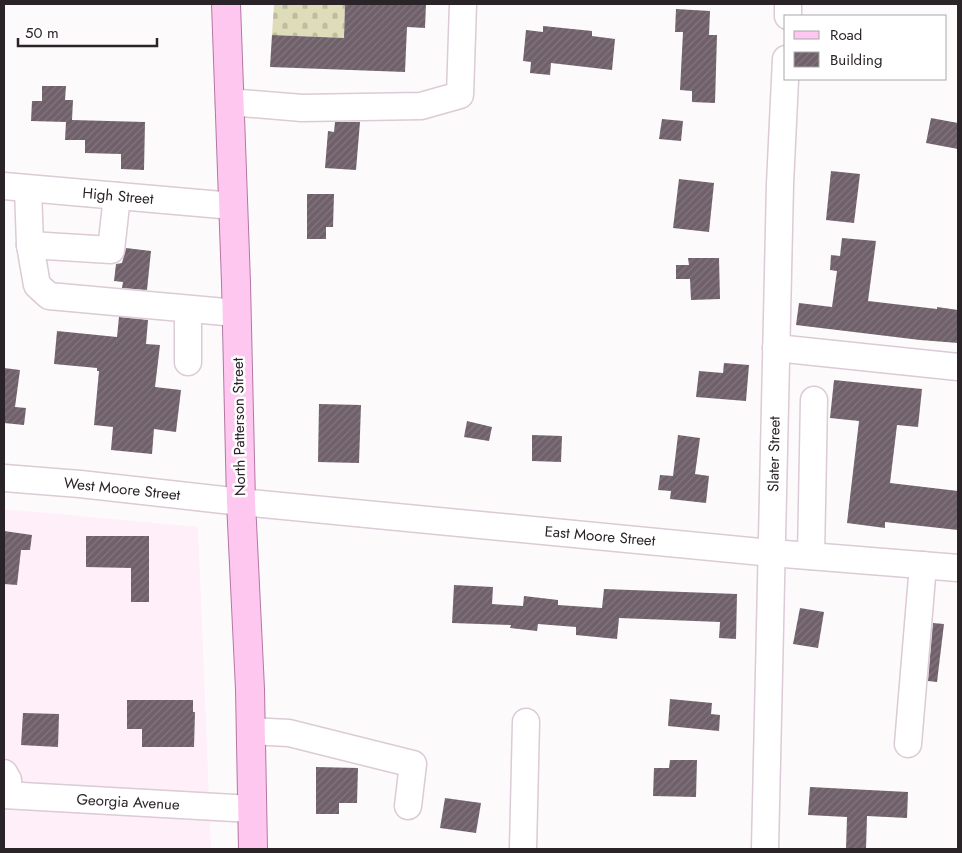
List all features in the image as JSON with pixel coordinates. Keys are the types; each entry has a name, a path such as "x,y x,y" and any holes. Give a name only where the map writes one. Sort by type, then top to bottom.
{"main road":[{"name":"North Patterson Street","path":"226,4 241,502 251,730 253,849"}],"street":[{"path":"229,102 302,108 421,106 460,95 463,4"},
{"name":"Slater Street","path":"765,849 780,184 785,80"},
{"path":"16,188 38,285 49,296 236,314"},
{"name":"High Street","path":"16,188 233,206"},
{"path":"30,245 111,250 117,196"},
{"path":"188,310 188,362"},
{"path":"776,348 958,367"},
{"path":"811,556 814,400"},
{"name":"West Moore Street","path":"4,478 80,484 241,502"},
{"name":"East Moore Street","path":"241,502 772,553 958,568"},
{"path":"908,744 923,565"},
{"path":"523,849 526,722"},
{"path":"251,730 289,733 413,764 408,806"},
{"name":"Georgia Avenue","path":"5,788 252,808"}],"shaded area":[{"path":"4,509 198,527 211,849 4,849"}],"green space":[{"path":"274,4 345,4 344,38 272,35"}],"building":[{"path":"345,4 426,4 425,28 407,27 405,72 270,67 272,35 344,38"},
{"path":"676,9 710,11 709,35 717,35 715,103 692,102 692,91 680,90 683,32 675,32"},
{"path":"543,26 592,31 592,36 615,39 612,70 551,63 550,75 530,73 531,62 523,61 526,30 543,32"},
{"path":"42,86 66,86 65,100 73,100 72,120 145,122 144,170 121,169 121,154 85,153 85,140 65,140 66,122 31,121 32,101 42,101"},
{"path":"931,118 958,123 958,149 926,143"},
{"path":"662,119 683,121 681,141 659,139"},
{"path":"335,122 360,122 356,170 325,168 328,131 334,132"},
{"path":"831,171 860,174 854,223 826,220"},
{"path":"679,179 714,183 709,232 673,228"},
{"path":"307,194 334,194 333,227 326,227 326,239 307,239"},
{"path":"842,238 876,241 868,301 958,310 958,343 796,325 799,303 832,307 837,271 830,270 831,255 840,256"},
{"path":"126,248 151,251 147,290 122,288 123,282 114,281 116,264 122,263"},
{"path":"688,258 719,258 720,299 691,300 690,279 676,279 676,265 689,265"},
{"path":"119,317 148,320 146,344 160,345 155,387 181,390 176,432 154,429 152,454 111,450 113,427 94,425 99,371 97,371 97,368 54,364 57,331 117,337"},
{"path":"724,363 749,365 746,401 696,397 699,371 723,373"},
{"path":"4,368 20,370 15,407 26,408 24,425 4,423"},
{"path":"834,380 922,389 918,427 897,425 890,483 958,491 958,530 885,522 885,528 847,523 859,421 830,418"},
{"path":"319,404 361,405 359,463 318,462"},
{"path":"467,421 492,427 489,441 464,437"},
{"path":"532,435 562,436 561,462 532,461"},
{"path":"678,435 700,438 695,474 709,476 706,503 670,499 671,491 658,490 660,475 673,476"},
{"path":"4,531 32,535 30,550 21,550 17,585 4,584"},
{"path":"86,536 149,536 149,602 131,602 131,568 86,567"},
{"path":"454,585 493,587 492,604 523,606 524,596 558,600 558,605 602,608 604,589 737,594 736,639 719,638 720,622 619,618 617,639 576,635 576,627 538,624 537,631 510,628 511,625 452,623"},
{"path":"800,608 824,612 818,648 793,644"},
{"path":"933,623 944,624 937,682 928,681"},
{"path":"670,699 712,703 711,714 720,715 719,731 668,726"},
{"path":"127,700 193,700 193,712 195,712 194,747 142,747 142,729 127,729"},
{"path":"23,713 59,714 58,747 21,745"},
{"path":"670,760 697,760 696,797 653,796 654,768 669,768"},
{"path":"316,767 358,768 357,803 339,803 339,814 316,814"},
{"path":"810,787 908,792 907,818 867,816 866,849 846,849 847,817 808,815"},
{"path":"445,798 481,803 476,833 440,828"}]}
